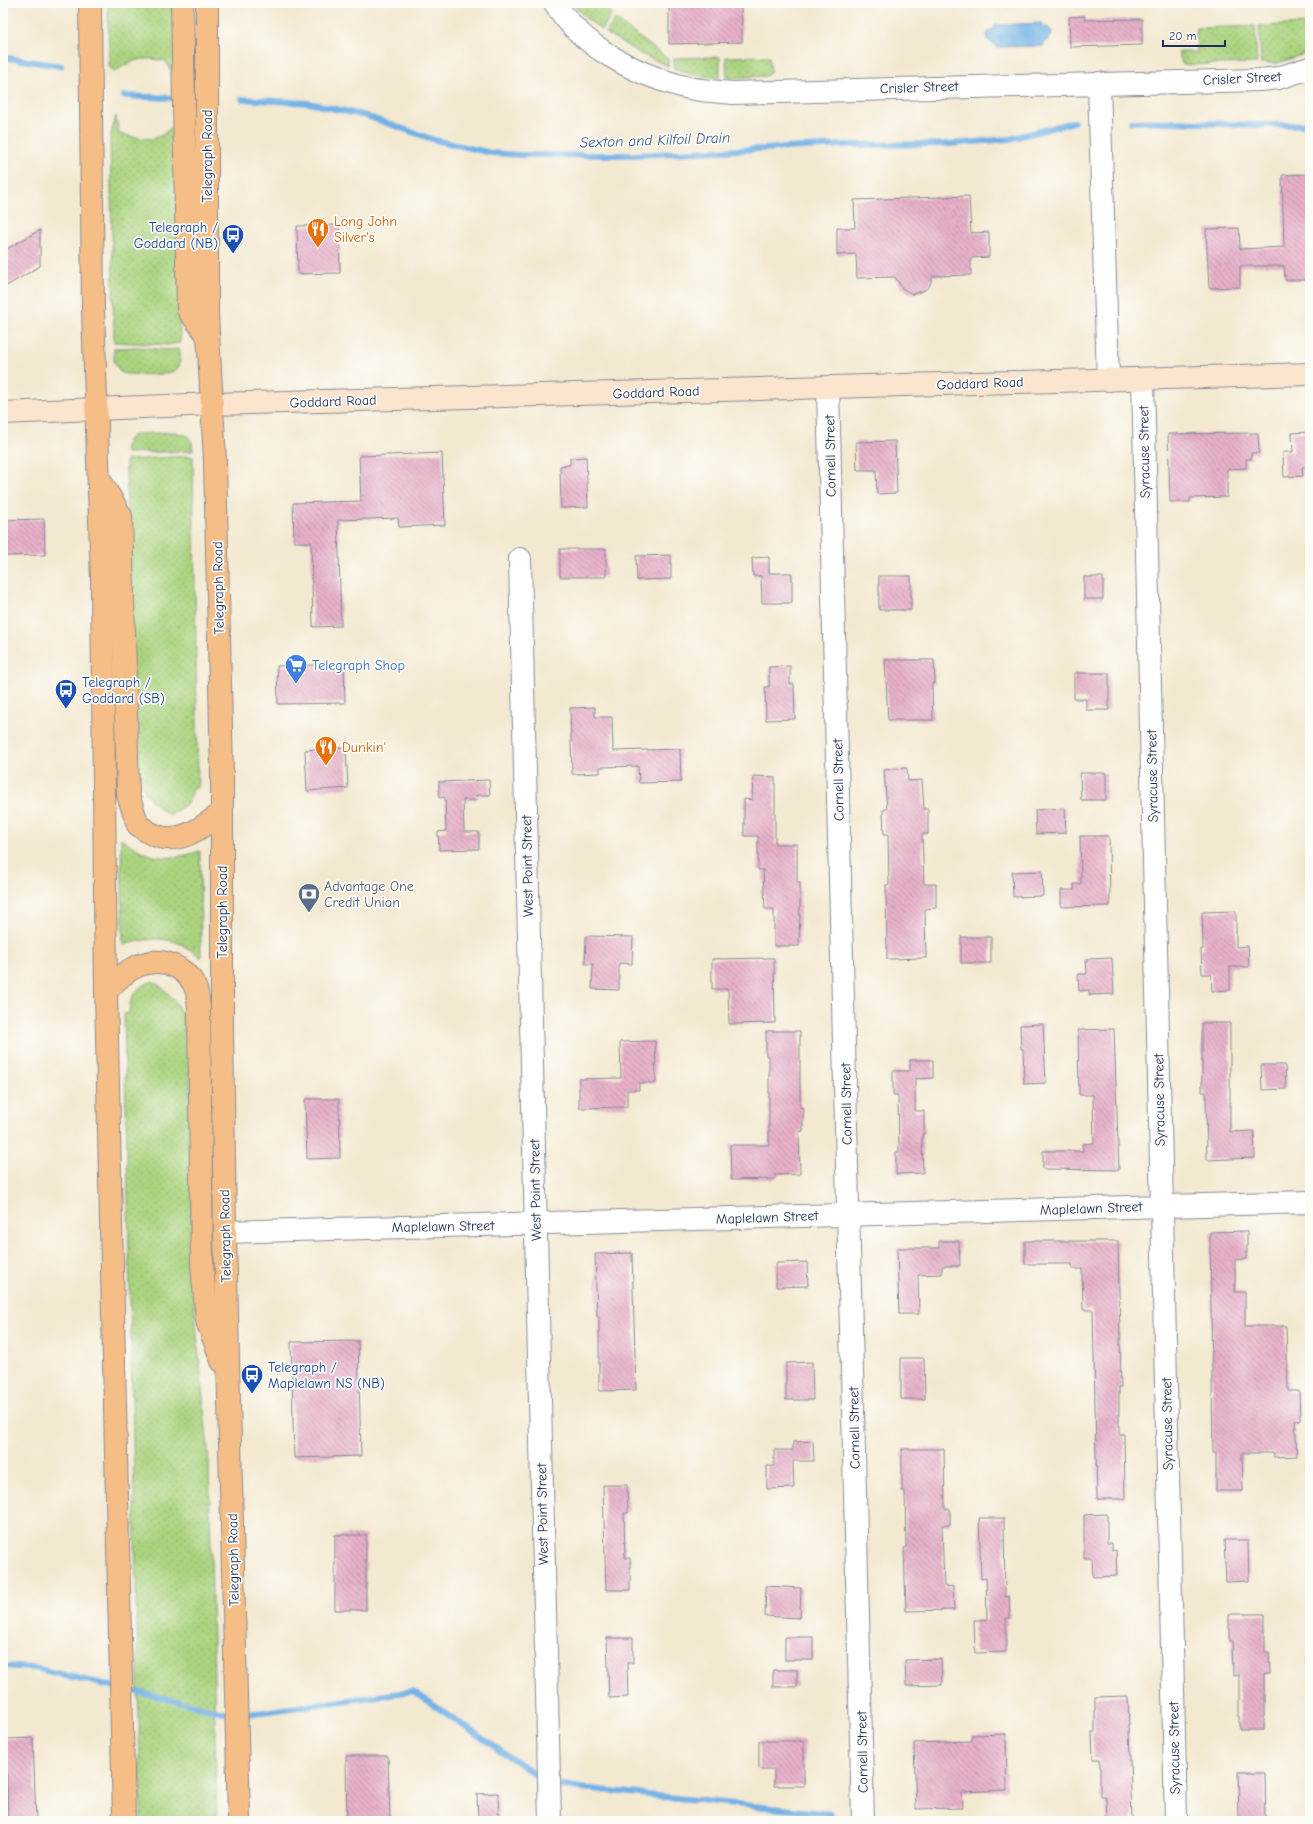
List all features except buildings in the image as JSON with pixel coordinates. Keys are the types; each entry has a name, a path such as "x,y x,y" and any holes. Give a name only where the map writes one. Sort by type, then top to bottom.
{"main road":[{"path":"90,3 93,323 102,588 106,992 124,1821"},
{"path":"182,3 188,310 208,336"},
{"name":"Telegraph Road","path":"207,3 208,336 215,468 222,813 224,1232 240,1821"},
{"name":"Goddard Road","path":"3,413 212,404 1310,374"},
{"path":"99,477 121,516 128,795 138,825 156,836 170,839 184,837 222,813"},
{"path":"106,992 124,973 138,965 161,961 172,964 187,973 196,988 199,1007 202,1265 208,1321 228,1379"}],"street":[{"name":"Crisler Street","path":"555,3 563,17 575,30 614,57 658,78 702,90 732,93 1260,80 1284,76 1310,68"},
{"path":"1099,83 1108,380"},
{"name":"Syracuse Street","path":"1143,378 1176,1821"},
{"name":"Cornell Street","path":"828,387 863,1821"},
{"name":"West Point Street","path":"520,559 550,1821"},
{"name":"Maplelawn Street","path":"224,1232 1310,1202"}],"green space":[{"path":"108,3 175,3 177,72 171,72 166,61 145,59 133,61 114,72 109,66"},
{"path":"572,3 609,3 611,16 602,30 586,18"},
{"path":"962,3 1062,3 963,6"},
{"path":"615,19 668,59 668,66 641,54 606,33"},
{"path":"1310,24 1310,52 1278,63 1261,63 1259,26"},
{"path":"1255,26 1257,63 1183,65 1178,52 1197,52 1196,28"},
{"path":"769,56 771,71 767,76 727,78 726,57"},
{"path":"720,57 720,78 693,75 674,68 674,58"},
{"path":"116,116 119,134 135,137 148,139 154,138 166,132 172,126 175,126 180,343 168,345 114,342 110,137"},
{"path":"137,347 165,350 180,349 179,366 174,371 161,374 126,374 120,372 114,362 114,348"},
{"path":"175,432 188,436 192,443 193,451 126,453 127,441 137,434"},
{"path":"188,456 193,457 198,788 194,788 187,804 169,815 148,796 140,781 131,754 126,460"},
{"path":"121,838 141,851 158,857 177,857 200,851 201,958 192,950 174,941 155,939 123,945"},
{"path":"153,981 166,991 176,1004 183,1018 185,1035 190,1035 194,1301 209,1462 217,1821 141,1821 124,1014 129,1013 131,1001 135,992"}],"water":[{"path":"1042,23 1042,26 1049,28 1052,32 1051,37 1043,43 1043,46 996,47 996,45 988,41 987,33 995,28 995,25"}],"waterway":[{"name":"Sexton and Kilfoil Drain","path":"3,57 61,66"},
{"name":"Sexton and Kilfoil Drain","path":"124,96 173,98"},
{"name":"Sexton and Kilfoil Drain","path":"242,99 309,103 366,116 435,140 491,153 520,155 633,155 846,145 949,144 1010,139 1074,122"},
{"name":"Sexton and Kilfoil Drain","path":"1131,122 1265,125 1310,124"},
{"path":"3,1666 34,1668 232,1714"},
{"path":"241,1715 413,1691 545,1781"},
{"path":"553,1785 831,1814"}],"place":[{"name":"Long John Silver's","path":"318,248"},
{"name":"Telegraph / Goddard (NB)","path":"233,254"},
{"name":"Telegraph Shop","path":"296,684"},
{"name":"Telegraph / Goddard (SB)","path":"66,710"},
{"name":"Dunkin'","path":"326,766"},
{"name":"Advantage One Credit Union","path":"309,914"},
{"name":"Telegraph / Maplelawn NS (NB)","path":"252,1394"}]}
